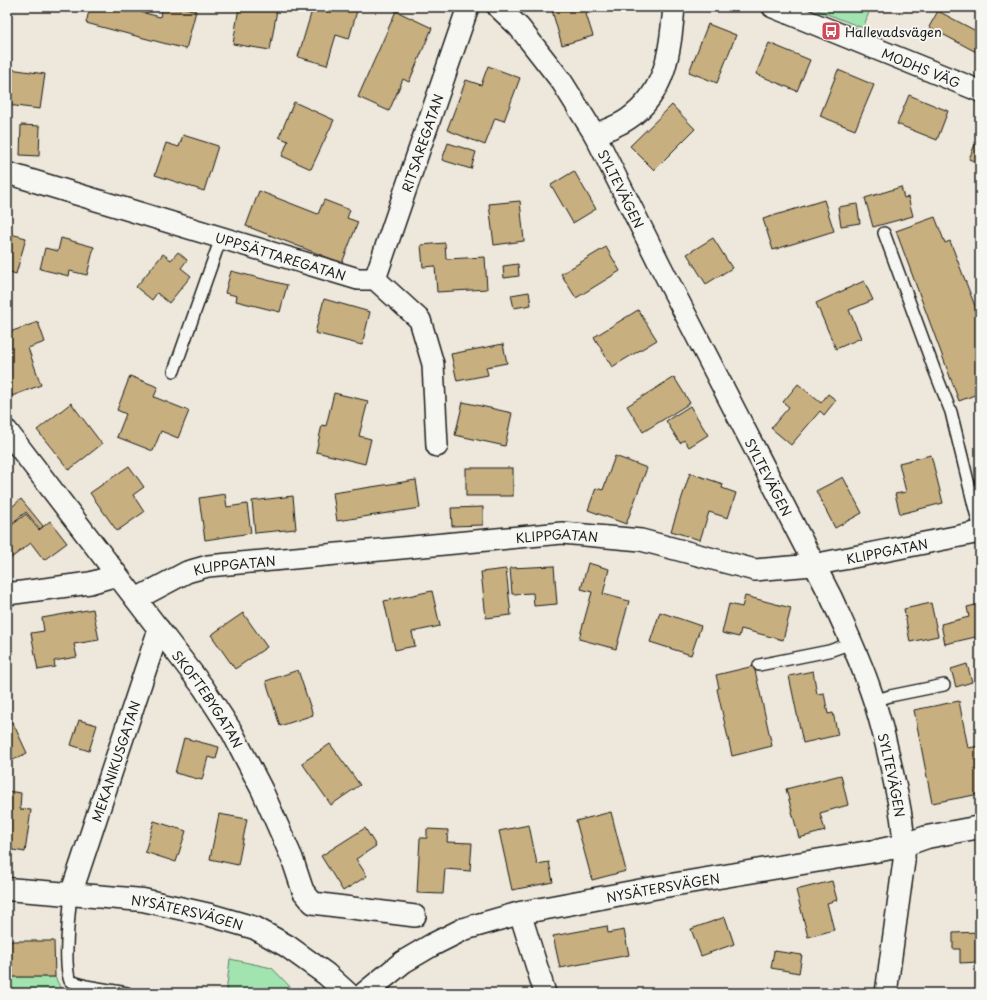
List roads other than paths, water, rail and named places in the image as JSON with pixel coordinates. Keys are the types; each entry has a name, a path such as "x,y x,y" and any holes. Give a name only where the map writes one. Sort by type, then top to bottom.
{"street":[{"name":"RITSAREGATAN","path":"375,279 468,7"},
{"name":"SYLTEVÄGEN","path":"498,7 519,27 562,82 595,135 813,565 831,597 852,643 874,701 891,763 903,822 904,861 886,993"},
{"path":"595,135 627,119 647,103 662,76 670,48 674,7"},
{"name":"MODHS VÄG","path":"773,7 980,91"},
{"name":"UPPSÄTTAREGATAN","path":"7,173 358,279 375,279"},
{"path":"375,279 420,320 433,364 437,446"},
{"name":"SKOFTEBYGATAN","path":"7,431 203,687 232,732 262,790 292,858 303,891 313,903 415,916"},
{"name":"KLIPPGATAN","path":"136,599 187,572 208,566 562,533 641,540 755,570 813,565 980,531"},
{"path":"7,594 90,583 117,575"},
{"name":"MEKANIKUSGATAN","path":"71,894 159,629"},
{"name":"NYSÄTERSVÄGEN","path":"365,993 403,962 432,945 464,929 520,913 659,887 881,850 904,845 927,837 980,827"},
{"name":"NYSÄTERSVÄGEN","path":"7,889 143,900 210,915 254,928 287,946 326,974 347,993"},
{"path":"520,913 545,993"}],"lane":[{"name":"KLIPPGATAN","path":"884,233 931,362 951,412 980,531"},
{"path":"174,371 221,238"},
{"path":"759,665 829,652 852,643"},
{"path":"874,701 890,696 944,685"},
{"path":"71,894 67,958 67,973 70,981 86,986 128,993"}],"place":[{"name":"Hallevadsvägen","path":"831,31"}]}
